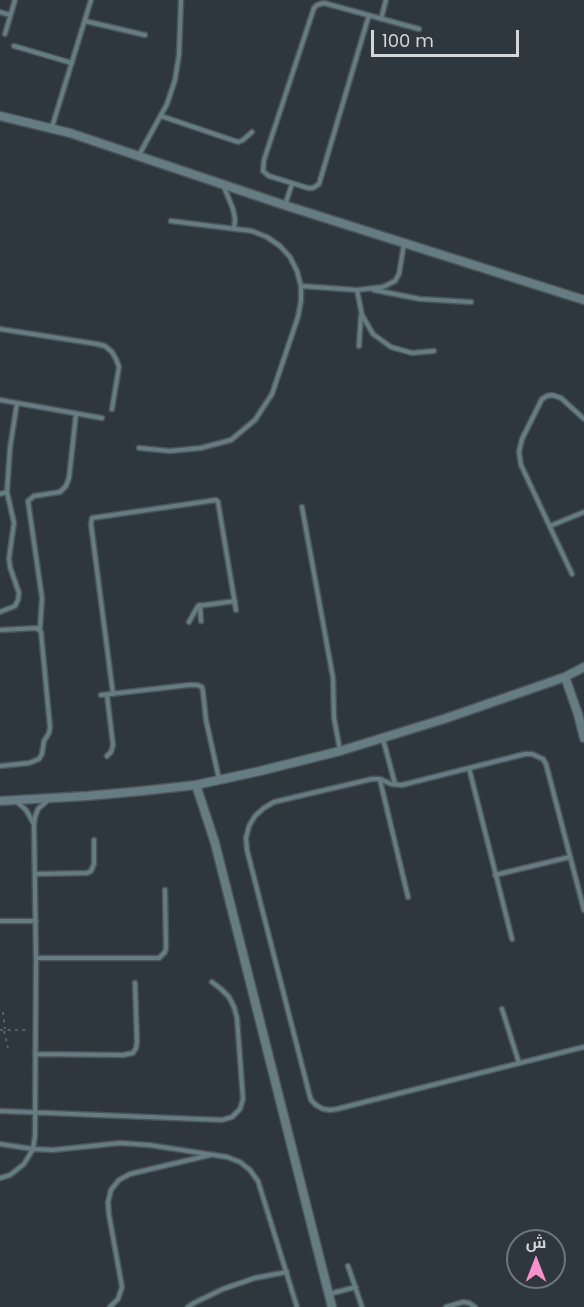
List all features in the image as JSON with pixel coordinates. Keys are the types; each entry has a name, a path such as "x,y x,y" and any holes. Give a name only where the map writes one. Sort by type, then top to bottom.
{"street":[{"path":"0,116 52,128 284,205 584,300"},
{"path":"0,801 131,792 220,780 340,751 383,738 565,677 584,667"},
{"path":"565,677 584,738"},
{"path":"196,785 218,855 332,1307"}],"lane":[{"path":"5,34 15,0"},
{"path":"52,128 91,0"},
{"path":"139,156 161,116 174,80 181,30 181,0"},
{"path":"381,19 386,0"},
{"path":"369,15 319,184 313,188 292,184 266,174 263,171 263,164 314,8 320,3 328,2 419,29"},
{"path":"0,12 10,15"},
{"path":"85,21 145,35"},
{"path":"14,46 72,63"},
{"path":"161,116 238,141 243,140 252,132"},
{"path":"284,205 292,184"},
{"path":"223,185 233,209 234,229"},
{"path":"139,448 170,451 201,448 231,440 255,420 272,394 298,317 301,301 301,286 290,257 267,237 252,231 171,221"},
{"path":"301,286 357,290 383,287 394,281 399,274 404,243"},
{"path":"370,289 420,299 471,302"},
{"path":"357,290 362,315 358,346"},
{"path":"362,315 373,334 391,347 412,352 434,351"},
{"path":"0,329 105,346 112,352 119,367 112,409"},
{"path":"572,574 521,465 519,452 520,445 542,399 547,396 557,395 584,418"},
{"path":"0,400 102,418"},
{"path":"0,612 15,606 19,593 10,567 9,558 14,523 7,492 10,448 17,403"},
{"path":"0,766 35,762 42,754 44,741 49,733 43,646 39,629 42,598 28,501 34,496 60,492 66,486 69,478 76,414"},
{"path":"0,494 7,492"},
{"path":"113,694 92,518 216,500 236,610"},
{"path":"302,507 333,678 334,718 340,751"},
{"path":"550,526 584,512"},
{"path":"189,622 200,605 235,601"},
{"path":"200,605 201,621"},
{"path":"0,630 39,629"},
{"path":"101,695 189,685 201,687 220,780"},
{"path":"107,695 113,745 107,756"},
{"path":"383,738 396,785"},
{"path":"584,910 548,770 543,759 532,754 402,785 380,779 364,780 274,802 255,816 246,838 247,850 311,1100 316,1105 323,1109 337,1109 584,1047"},
{"path":"469,768 512,939"},
{"path":"380,779 408,897"},
{"path":"0,1178 24,1164 33,1149 36,958 34,825 38,809 50,798"},
{"path":"13,800 26,810 34,825"},
{"path":"36,873 87,873 91,871 94,864 94,840"},
{"path":"495,875 570,857"},
{"path":"36,958 159,958 165,952 165,890"},
{"path":"0,921 36,921"},
{"path":"0,1112 222,1120 232,1116 240,1109 243,1099 237,1018 229,998 212,982"},
{"path":"35,1054 128,1055 133,1053 137,1042 135,983"},
{"path":"502,1009 519,1063"},
{"path":"0,1144 53,1150 120,1143 149,1145 212,1154 240,1162 258,1181 297,1307"},
{"path":"110,1307 118,1299 122,1287 109,1215 108,1202 111,1190 119,1180 130,1174 212,1154"},
{"path":"348,1266 362,1307"},
{"path":"188,1307 223,1289 255,1278 287,1272"},
{"path":"328,1294 356,1287"},
{"path":"446,1307 463,1302 475,1307"}],"path":[{"path":"3,1012 8,1048"},
{"path":"0,1030 35,1030"}]}
